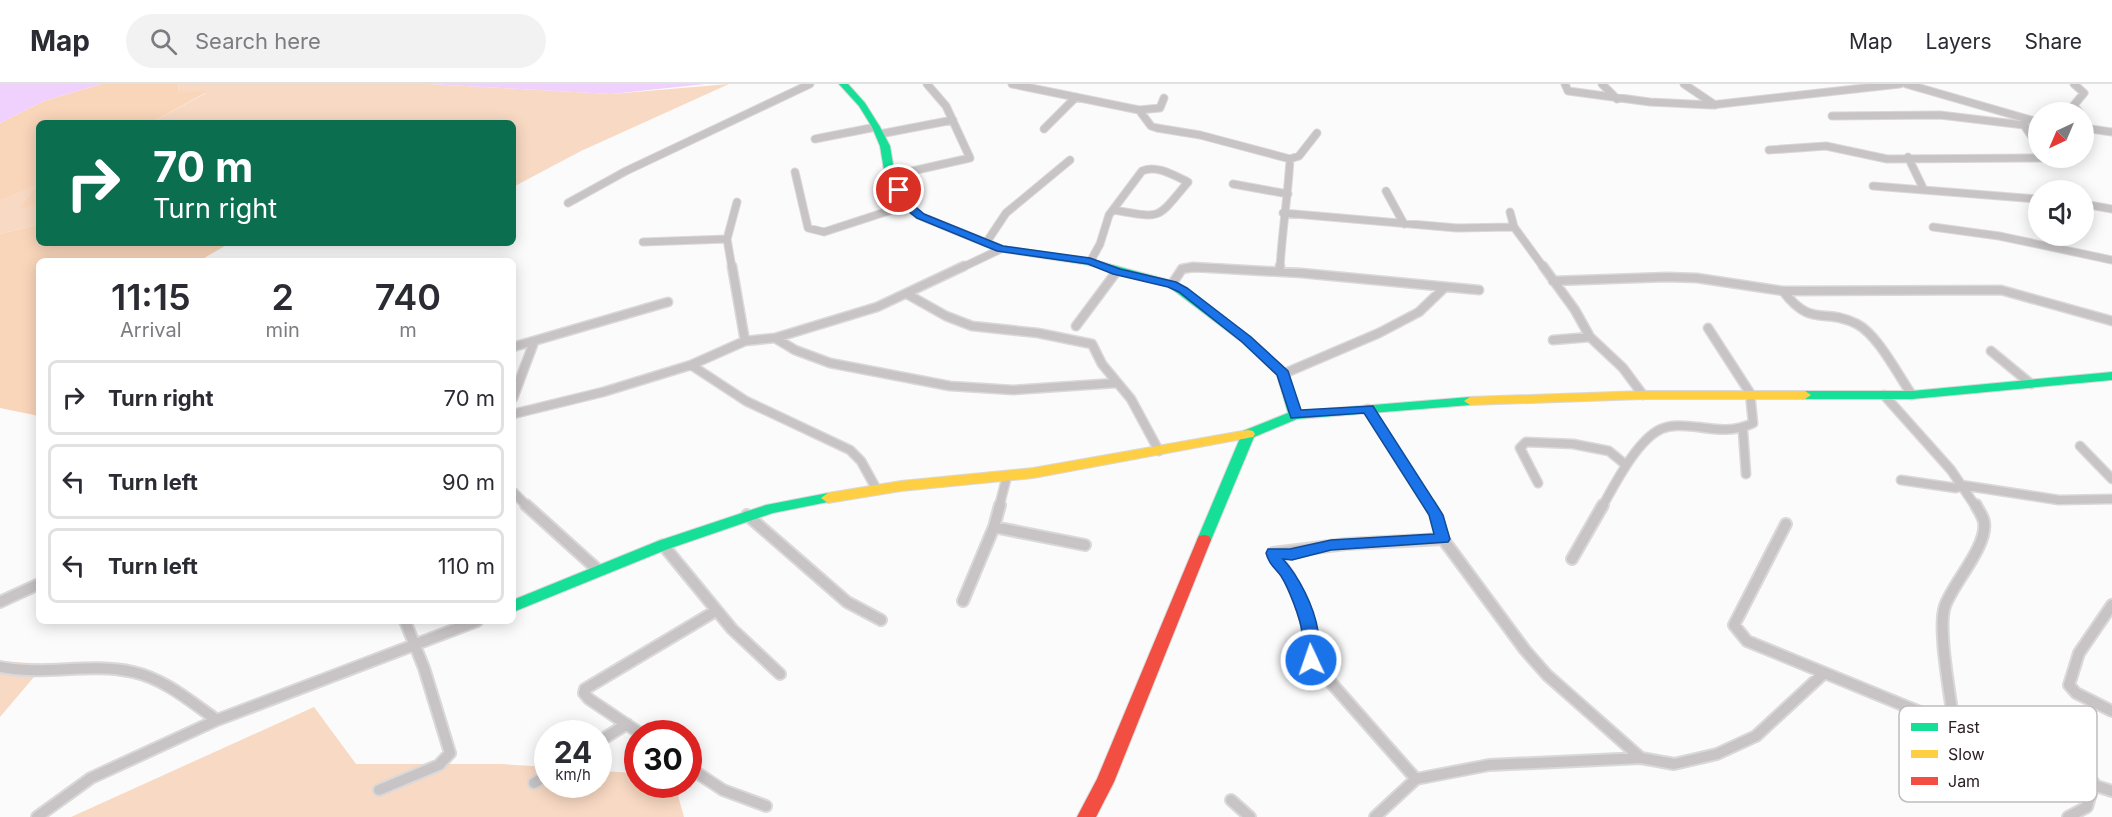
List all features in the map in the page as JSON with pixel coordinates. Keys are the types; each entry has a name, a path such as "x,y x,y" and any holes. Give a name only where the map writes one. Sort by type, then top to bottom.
{"street":[{"path":"568,203 626,171 810,84"},
{"path":"843,84 862,105 878,130 890,176 907,205 926,220 1001,249 1090,261 1117,271 1172,284 1195,297 1283,374 1295,415"},
{"path":"890,176 970,158 953,120 927,84"},
{"path":"1012,84 1139,110 1160,108 1164,98"},
{"path":"1565,84 1568,91 1668,105 1716,105 1900,84"},
{"path":"1602,84 1617,99"},
{"path":"1684,84 1716,105"},
{"path":"1906,84 2025,122 2028,128"},
{"path":"2074,84 2085,93 2077,102"},
{"path":"1044,129 1076,97"},
{"path":"1139,110 1151,126 1157,128 1200,135 1290,159 1299,156 1317,133"},
{"path":"1832,116 1940,115 2025,122"},
{"path":"815,139 953,120"},
{"path":"2094,130 2112,132"},
{"path":"1768,150 1826,146 1880,158 2028,160"},
{"path":"1908,157 1923,188"},
{"path":"1280,271 1283,213 1288,194 1290,159"},
{"path":"986,243 1006,213 1070,160"},
{"path":"1090,261 1100,244 1113,210 1144,169 1163,171 1188,182 1166,212 1161,214 1153,216 1113,210"},
{"path":"795,172 808,228 812,231 824,232 907,205"},
{"path":"1233,184 1288,194"},
{"path":"1872,186 1923,188 2028,198"},
{"path":"1386,191 1404,224"},
{"path":"737,202 727,239 745,341"},
{"path":"2094,206 2112,209"},
{"path":"1510,212 1514,226 1575,310 1590,337 1623,368 1643,394"},
{"path":"1283,213 1457,228 1514,226"},
{"path":"1933,227 1968,230 2112,260"},
{"path":"643,242 727,239"},
{"path":"516,413 603,392 691,365 745,341 775,338 877,307 907,294 948,271 1001,249"},
{"path":"1172,284 1182,269 1193,267 1280,271 1479,290"},
{"path":"1076,326 1117,271"},
{"path":"1553,281 1667,277 1783,291 2001,290 2112,321"},
{"path":"1283,374 1379,333 1419,312 1445,287"},
{"path":"1783,291 1792,305 1805,315 1848,321 1864,328 1912,395"},
{"path":"907,294 946,316 972,326 1038,333 1092,345 1116,383 1131,399 1159,451"},
{"path":"516,346 668,302"},
{"path":"1572,558 1626,465 1638,455 1652,437 1665,428 1743,431 1754,423 1750,393 1708,328"},
{"path":"1553,340 1590,337"},
{"path":"775,338 806,355 841,366 894,377 978,389 1046,388 1116,383"},
{"path":"516,390 534,342"},
{"path":"1991,351 2031,384"},
{"path":"691,365 746,401 856,453 877,490"},
{"path":"516,605 663,545 771,508 877,490 1007,476 1159,451 1248,434 1295,415 1519,398 1750,393 1912,395 2112,376"},
{"path":"1884,395 1961,484 1983,517 1985,525 1980,542 1945,599 1942,616 1952,706"},
{"path":"1368,409 1436,515 1443,539 1547,675 1641,758"},
{"path":"1743,431 1746,474"},
{"path":"1086,817 1109,772 1248,434"},
{"path":"1538,483 1520,448 1526,442 1574,444 1609,451 1626,465"},
{"path":"2080,446 2112,479"},
{"path":"963,601 994,527 1007,476"},
{"path":"1901,480 1956,488 1961,484 2059,500 2112,499"},
{"path":"516,495 598,570"},
{"path":"747,515 847,602 881,620"},
{"path":"1786,524 1734,625 1747,641 1904,706"},
{"path":"994,527 1085,545"},
{"path":"1416,779 1311,660 1308,651 1310,633 1306,617 1287,572 1276,563 1273,553 1292,554 1299,550 1331,545 1443,539"},
{"path":"663,545 714,612 746,646 780,674"},
{"path":"0,602 36,585"},
{"path":"2112,605 2093,631 2070,675 2069,685 2076,693 2112,711"},
{"path":"624,722 589,699 584,693 585,689 714,612"},
{"path":"379,790 439,765 450,753 416,646 406,624"},
{"path":"37,817 91,778 216,720 470,624"},
{"path":"0,667 19,672 132,672 157,682 216,720"},
{"path":"1375,817 1416,779 1489,765 1641,758 1674,764 1717,754 1756,736 1823,674"},
{"path":"702,776 723,790 766,806"},
{"path":"2097,784 2112,791"},
{"path":"1231,800 1250,817"},
{"path":"2068,817 2087,807 2088,802"}],"shaded area":[{"path":"0,84 101,84 44,101 0,123"},
{"path":"101,84 179,84 178,91 207,92 156,120 36,120 36,185 0,201 0,123 44,101"},
{"path":"179,84 429,84 611,94 729,84 581,151 516,185 516,120 156,120 206,93 178,91"},
{"path":"429,84 705,84 611,94"},
{"path":"36,185 19,208 36,205 36,225 0,234 0,201"},
{"path":"36,186 36,206 18,209"},
{"path":"36,225 36,246 225,246 204,258 36,258 36,415 0,408 0,234"},
{"path":"0,661 45,664 0,717"},
{"path":"314,707 356,764 534,766 534,798 612,798 612,772 624,772 624,798 679,798 684,817 71,817"}],"traffic: fast":[{"path":"843,84 862,105 876,127 885,146 890,176 907,205 920,216 1001,249 1090,262 1172,284 1247,340 1283,374 1295,415"},
{"path":"1805,395 1912,395 2112,376"},
{"path":"1204,540 1248,434 1295,415 1470,401"},
{"path":"516,605 663,545 771,508 828,498"}],"traffic: slow":[{"path":"1470,401 1643,395 1805,395"},
{"path":"828,498 901,486 1033,473 1248,434"}],"traffic: jam":[{"path":"1086,817 1105,782 1204,540"}],"route":[{"path":"899,190 907,205 926,220 1001,249 1090,261 1117,271 1172,284 1183,290 1195,297 1247,340 1257,352 1283,374 1295,415 1368,409 1436,515 1443,539 1331,545 1299,550 1292,554 1273,553 1276,563 1287,572 1306,617 1310,633 1308,651 1311,660"}]}
